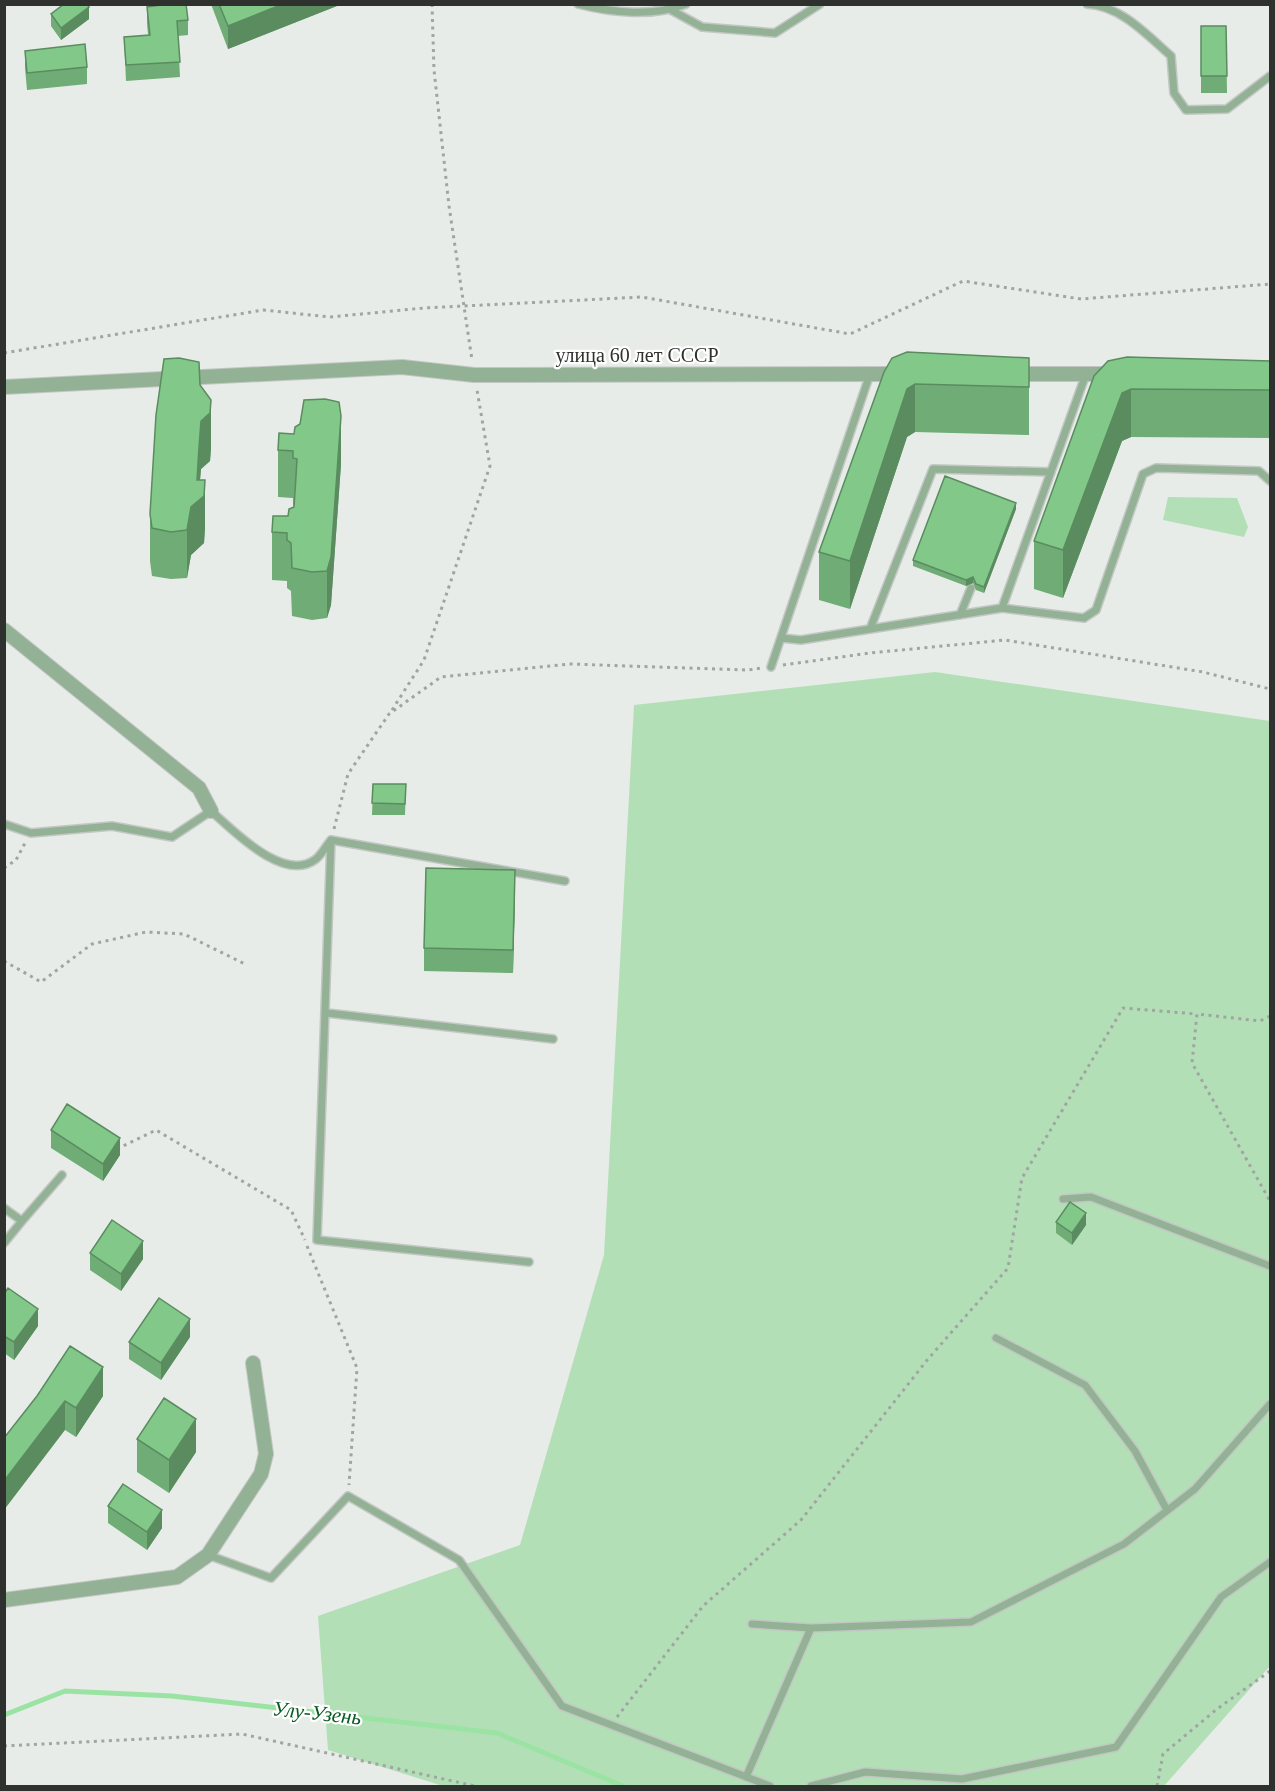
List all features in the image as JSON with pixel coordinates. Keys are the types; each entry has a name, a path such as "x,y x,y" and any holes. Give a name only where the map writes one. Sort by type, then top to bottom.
{"street":[{"name":"улица 60 лет СССР","path":"4,387 402,367 474,375 915,374"},
{"path":"995,374 1132,374"},
{"path":"4,630 199,788 211,811"},
{"path":"4,1600 177,1577 208,1555 261,1473 266,1454 253,1363"}],"lane":[{"path":"578,4 608,12 671,10 686,4"},
{"path":"671,10 702,27 775,33 820,4"},
{"path":"1087,4 1101,5 1131,20 1171,56 1174,93 1186,110 1227,109 1270,76"},
{"path":"771,667 870,374"},
{"path":"1002,608 1086,374"},
{"path":"781,638 801,640 1002,608 1084,618 1091,616 1096,610 1143,474 1156,468 1259,471 1270,481"},
{"path":"870,628 933,469 1051,472"},
{"path":"960,615 970,588"},
{"path":"4,824 31,833 112,826 172,837 211,811 266,857 295,865 315,860 331,840"},
{"path":"331,840 566,881"},
{"path":"331,840 327,1013 317,1240 529,1262"},
{"path":"327,1013 553,1039"},
{"path":"4,1243 62,1175"},
{"path":"1063,1199 1091,1197 1270,1266"},
{"path":"4,1208 22,1221"},
{"path":"996,1338 1085,1385 1135,1451 1167,1510"},
{"path":"752,1624 811,1628 970,1622 1124,1544 1195,1489 1270,1404"},
{"path":"208,1555 271,1578 348,1496 459,1560 562,1706 770,1786"},
{"path":"812,1786 865,1772 962,1779 1116,1747 1221,1597 1270,1562"},
{"path":"746,1777 811,1628"}],"path":[{"path":"4,353 263,310 330,317 424,309 642,297 850,334 963,281 1081,299 1270,284"},
{"path":"331,840 348,774 389,714 441,677 569,664 747,670 870,652 1005,640 1203,672 1270,689"},
{"path":"4,868 16,860 31,833"},
{"path":"4,961 41,982 92,944 146,932 184,934 245,964"},
{"path":"613,1724 626,1702 704,1606 801,1520 928,1359 1008,1268 1022,1178 1123,1008 1260,1021 1270,1016"},
{"path":"1197,1014 1192,1063 1270,1201"},
{"path":"114,1150 156,1130 291,1210 357,1368 348,1496"},
{"path":"1157,1786 1162,1754 1217,1709 1270,1671"},
{"path":"4,1746 242,1734 472,1786"}],"green space":[{"path":"1168,497 1237,498 1248,527 1244,537 1163,520"},
{"path":"935,672 1270,721 1270,1666 1164,1786 443,1786 328,1750 318,1616 520,1545 604,1255 634,705"}],"building":[{"path":"64,4 87,4 89,7 61,28 51,14"},
{"path":"186,4 188,20 177,21 180,62 126,65 124,37 150,35 147,7"},
{"path":"219,4 283,4 228,26"},
{"path":"1201,26 1226,26 1227,76 1201,76"},
{"path":"85,44 87,67 27,73 25,51"},
{"path":"907,352 1029,358 1029,387 915,384 907,389 850,561 819,552 884,372 892,358"},
{"path":"1127,357 1270,361 1270,390 1131,389 1122,393 1063,550 1034,541 1094,376 1108,361"},
{"path":"179,358 199,362 200,385 211,400 210,413 201,421 199,447 197,480 205,480 204,496 191,507 187,530 171,532 152,528 150,514 156,415 164,359"},
{"path":"325,399 339,402 341,416 331,557 327,571 312,572 292,568 291,543 287,540 287,533 272,532 273,516 288,516 289,509 294,507 297,459 293,458 293,451 278,450 279,433 294,434 295,427 300,424 304,400"},
{"path":"945,476 1016,503 984,587 976,584 973,577 966,580 913,560"},
{"path":"373,784 406,784 405,804 372,803"},
{"path":"426,868 515,870 513,950 424,948"},
{"path":"67,1104 120,1138 103,1164 51,1130"},
{"path":"1070,1202 1086,1213 1072,1233 1056,1222"},
{"path":"112,1220 143,1241 121,1274 90,1253"},
{"path":"8,1288 38,1309 14,1342 4,1336 4,1294"},
{"path":"159,1298 190,1319 161,1363 129,1342"},
{"path":"70,1346 103,1367 76,1408 65,1401 4,1481 4,1438 37,1396"},
{"path":"164,1398 196,1419 169,1460 137,1439"},
{"path":"123,1484 162,1510 147,1532 108,1506"}],"waterway":[{"name":"Улу-Узень","path":"4,1715 65,1691 172,1696 497,1733 623,1786"}]}
